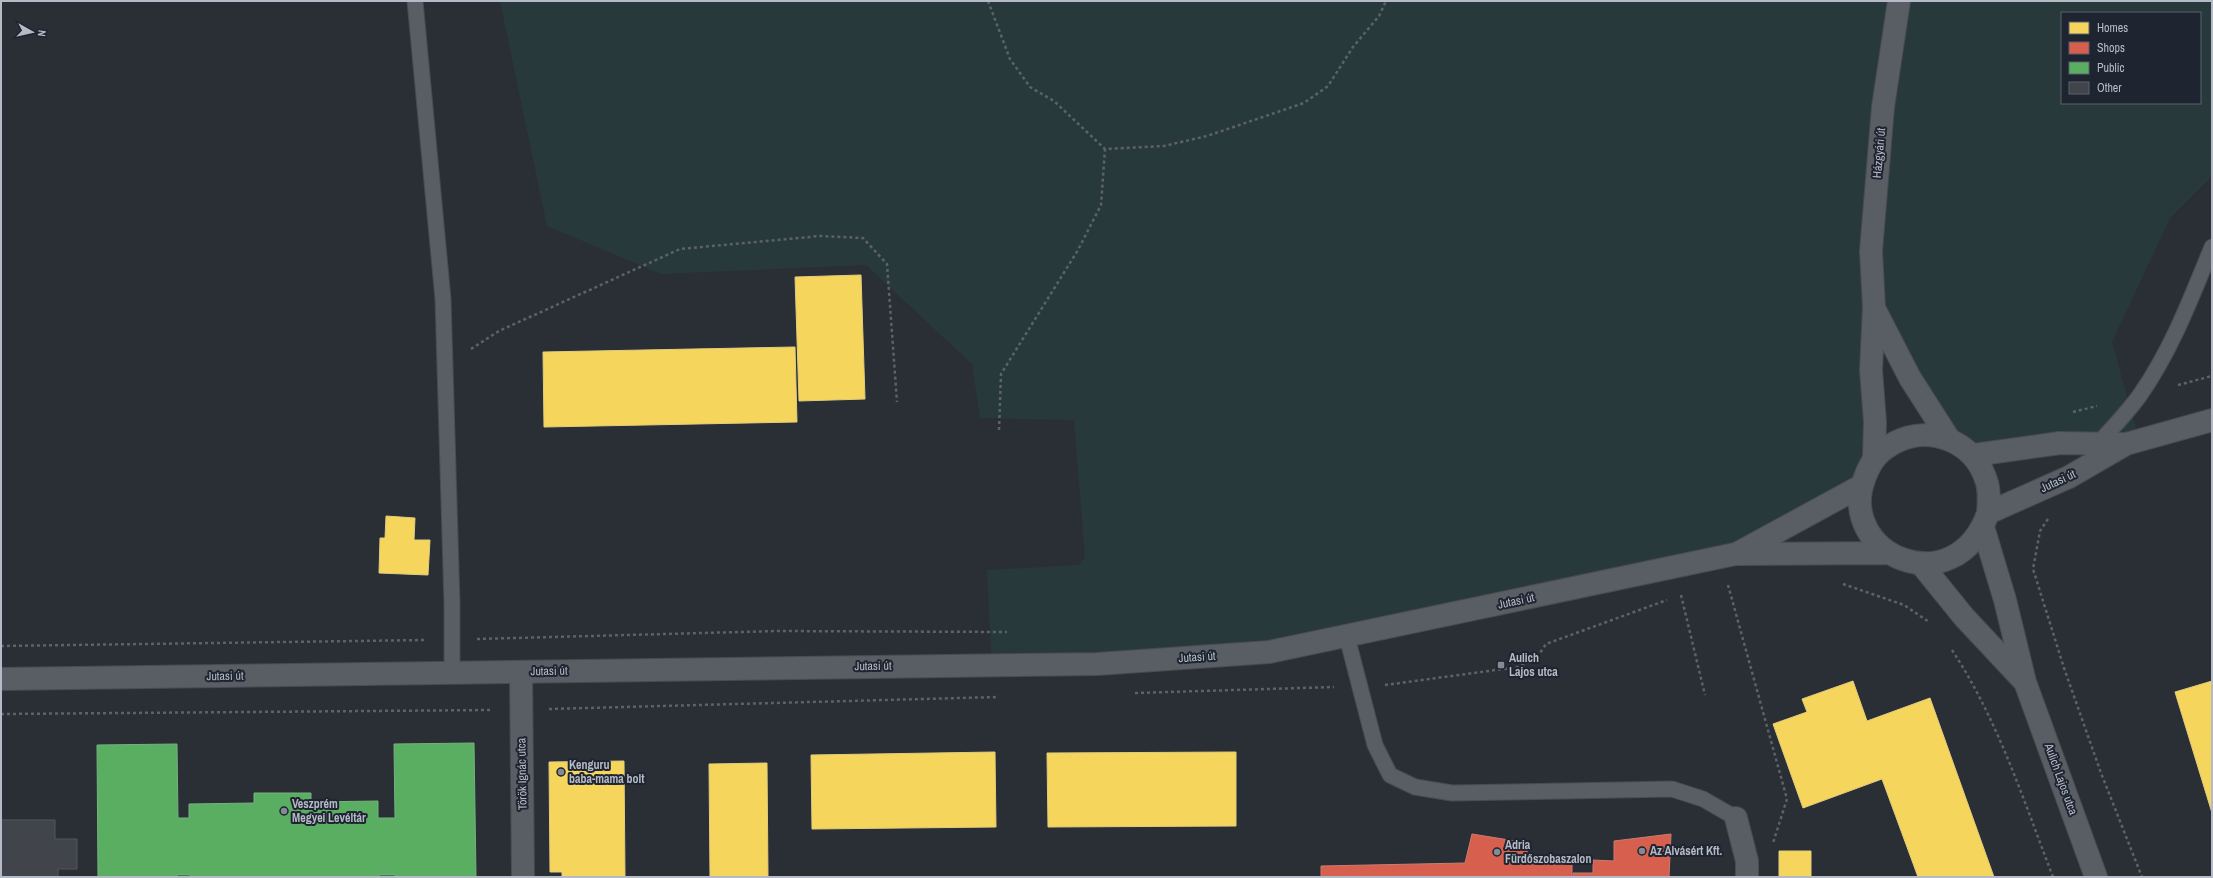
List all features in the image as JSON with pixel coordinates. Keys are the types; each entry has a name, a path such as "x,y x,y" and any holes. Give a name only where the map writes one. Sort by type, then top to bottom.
{"street":[{"name":"Házgyári út","path":"1874,457 1875,422 1871,370 1874,307 1871,243 1883,107 1899,1"},
{"name":"Házgyári út","path":"1874,307 1910,378 1949,439"},
{"name":"Jutasi út","path":"1986,520 2069,478 2126,444 2212,420"},
{"name":"Jutasi út","path":"1916,435 1930,435 1949,439 1974,456 1986,477 1989,495 1986,520 1968,547 1958,555 1934,564 1921,564 1898,559 1875,540 1865,524 1860,505 1861,486 1874,457 1891,444 1903,438 1916,435"},
{"name":"Jutasi út","path":"1974,456 2037,445 2126,444"},
{"name":"Jutasi út","path":"1735,554 1861,486"},
{"name":"Aulich Lajos utca","path":"1986,520 2025,682 2096,877"},
{"name":"Jutasi út","path":"1,679 1097,664 1269,652 1347,637 1735,554 1889,553"},
{"name":"Aulich Lajos utca","path":"1921,564 1964,617 2025,682"},
{"name":"Török Ignác utca","path":"521,672 523,877"},
{"path":"1736,818 1747,861 1747,877"}],"lane":[{"path":"411,1 415,1 444,299 452,673"},
{"path":"2098,444 2140,395 2171,343 2186,313 2212,247"},
{"path":"1347,637 1375,745 1390,775 1415,787 1452,792 1672,789 1703,799 1736,818"}],"path":[{"path":"988,1 1010,58 1030,87 1054,101 1105,149 1164,146 1207,136 1304,103 1328,86 1353,46 1379,16 1386,1"},
{"path":"999,430 1001,374 1078,250 1101,205 1105,149"},
{"path":"445,365 499,331 680,249 820,236 863,238 887,264 897,402"},
{"path":"2052,513 2040,531 2033,568 2064,668 2101,773 2142,877"},
{"path":"1840,582 1904,605 1933,626"},
{"path":"1722,586 1736,584"},
{"path":"1728,585 1787,799 1771,850"},
{"path":"1132,693 1280,688 1361,688 1518,667 1536,659 1546,644 1681,595 1688,594"},
{"path":"1681,595 1705,695"},
{"path":"1,646 392,642 452,639 778,631 1007,632"},
{"path":"1950,647 1970,676 1992,718 2053,877"},
{"path":"1,714 522,710 1006,696"}],"shaded area":[{"path":"500,1 2212,1 2212,176 2170,218 2112,342 2140,443 1974,451 1950,436 1886,322 1868,457 1856,484 1702,564 1435,624 992,669 987,570 1079,565 1085,557 1074,420 980,418 972,364 866,265 661,274 547,226"}],"building: Homes":[{"path":"861,275 865,399 799,401 795,277"},
{"path":"795,347 797,422 544,427 543,352"},
{"path":"386,516 415,518 414,540 430,540 428,575 379,573 380,538 385,538"},
{"path":"1853,681 1867,721 1930,698 1994,877 1918,877 1882,779 1803,808 1773,724 1807,712 1802,699"},
{"path":"2212,681 2212,813 2175,692"},
{"path":"995,752 996,827 812,829 811,755"},
{"path":"1236,752 1236,826 1048,827 1047,753"},
{"path":"624,761 625,877 562,877 562,872 550,872 549,762"},
{"path":"767,763 768,877 710,877 709,764"},
{"path":"1779,851 1811,851 1811,877 1779,877"}],"building: Shops":[{"name":"Adria Fürdőszobaszalon","path":"1472,834 1528,843 1526,861 1572,863 1572,877 1321,877 1321,866 1465,863"},
{"name":"Az Alvásért Kft.","path":"1671,834 1669,877 1573,877 1573,873 1593,873 1593,860 1614,861 1614,841"}],"building: Public":[{"name":"Veszprém Megyei Levéltár","path":"474,743 476,877 395,877 395,875 379,875 379,877 190,877 190,875 177,875 177,877 98,877 97,745 177,744 178,818 189,818 189,804 254,803 254,793 311,793 311,802 378,801 378,818 395,818 394,744"}],"building: Other":[{"path":"1,820 55,820 55,839 77,839 77,869 58,869 58,877 1,877"}],"place":[{"name":"Aulich Lajos utca","path":"1501,665"},
{"name":"Kenguru baba-mama bolt","path":"561,772"},
{"name":"Veszprém Megyei Levéltár","path":"284,811"},
{"name":"Az Alvásért Kft.","path":"1642,851"},
{"name":"Adria Fürdőszobaszalon","path":"1497,852"}]}
